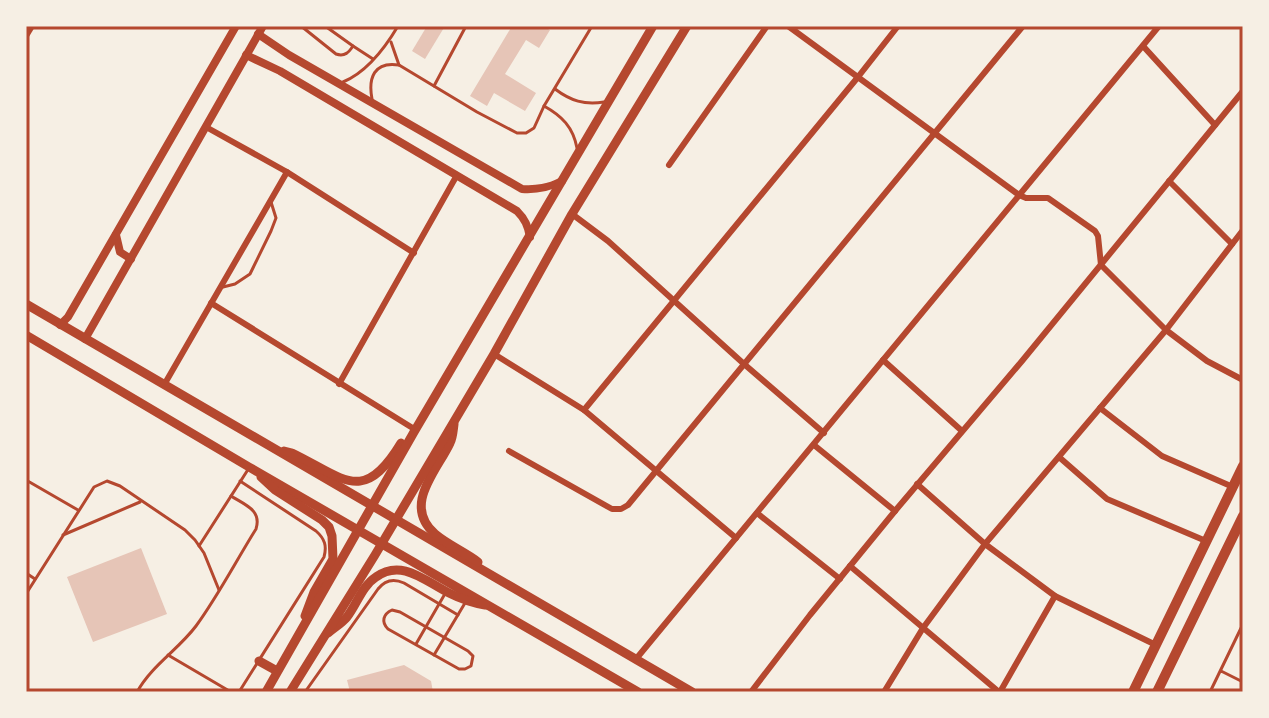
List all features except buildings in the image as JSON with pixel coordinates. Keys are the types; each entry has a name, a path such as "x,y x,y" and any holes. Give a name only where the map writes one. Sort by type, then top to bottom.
{"highway":[{"path":"1133,692 1243,466"},
{"path":"1157,692 1243,516"}],"main road":[{"path":"266,692 653,26"},
{"path":"290,692 494,354 572,214 687,26"},
{"path":"26,304 692,692"},
{"path":"26,335 381,543 448,588"},
{"path":"273,449 292,453 344,480 366,480 381,472 418,416 432,402"},
{"path":"455,419 452,440 422,494 424,517 437,536 475,559 499,580"},
{"path":"253,469 264,482 322,520 332,536 333,559 314,592 301,631"},
{"path":"322,638 346,619 366,586 376,576 387,571 409,571 489,606 638,692"},
{"path":"259,661 277,671"}],"street":[{"path":"26,36 32,26"},
{"path":"60,325 68,317 236,26"},
{"path":"669,165 767,26"},
{"path":"788,26 1019,195 1048,198 1095,231 1101,265 1166,330 1207,361 1243,380"},
{"path":"584,410 898,26"},
{"path":"509,451 612,509 628,505 1023,26"},
{"path":"636,659 1159,26"},
{"path":"85,339 261,30 289,55 513,185 536,190 563,181"},
{"path":"1143,46 1215,125"},
{"path":"246,55 280,71 503,203 524,218 530,237"},
{"path":"280,71 289,55"},
{"path":"751,692 917,484 1243,91"},
{"path":"206,127 287,172 414,253"},
{"path":"164,385 287,172"},
{"path":"339,384 457,175"},
{"path":"1169,181 1232,244"},
{"path":"503,203 513,185"},
{"path":"572,214 608,241 824,433"},
{"path":"884,692 923,628 985,544 1166,330 1243,230"},
{"path":"115,235 120,252 131,259"},
{"path":"211,303 411,427"},
{"path":"494,354 584,410 736,538"},
{"path":"883,360 962,431"},
{"path":"1100,408 1162,456 1233,487"},
{"path":"814,445 895,511"},
{"path":"1059,457 1107,499 1206,541"},
{"path":"917,484 985,544 1055,596 1156,645"},
{"path":"757,513 840,579"},
{"path":"850,566 1000,692 1055,596"}],"lane":[{"path":"301,26 336,54 347,54 353,46"},
{"path":"325,26 373,59"},
{"path":"339,84 353,78 373,59 398,26"},
{"path":"434,86 466,26"},
{"path":"373,103 370,83 375,71 386,64 399,65 517,133 526,133 534,128 592,26"},
{"path":"390,40 399,65"},
{"path":"554,89 583,103 611,99"},
{"path":"544,106 557,113 570,127 578,156"},
{"path":"219,288 235,284 250,274 276,218 271,200"},
{"path":"199,546 240,481 253,469"},
{"path":"26,480 78,510"},
{"path":"26,594 94,487 107,481 120,486 185,530 199,546 219,590"},
{"path":"239,692 326,550 322,536 316,531 240,481"},
{"path":"137,692 153,669 196,626 256,529 255,511 231,496"},
{"path":"63,535 142,501"},
{"path":"26,573 35,579"},
{"path":"307,691 385,582 399,581 458,615"},
{"path":"416,644 448,588"},
{"path":"434,655 468,598"},
{"path":"396,610 444,637 471,653 471,666 462,670 385,626 383,619 396,610"},
{"path":"1210,692 1243,624"},
{"path":"168,655 231,692"},
{"path":"1220,670 1243,682"}]}
